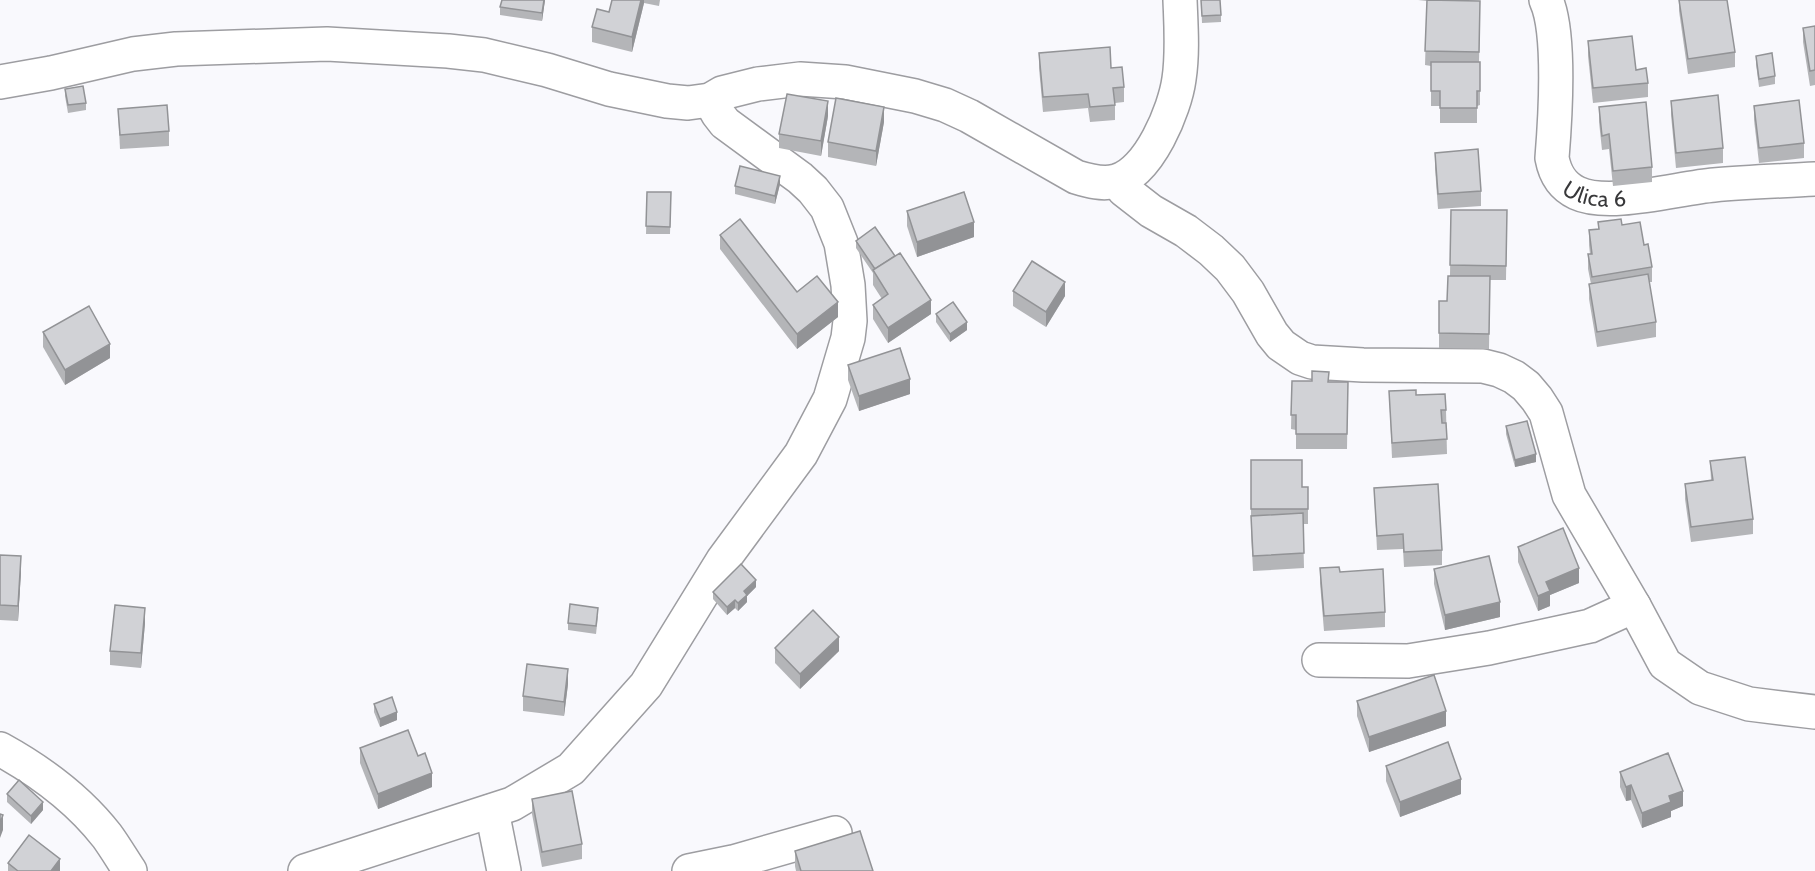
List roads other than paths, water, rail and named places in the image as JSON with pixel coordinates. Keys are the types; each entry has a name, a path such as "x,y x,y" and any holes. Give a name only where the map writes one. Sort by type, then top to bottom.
{"street":[{"path":"0,82 133,54 176,49 327,44 484,55 547,70 609,89 688,103 710,100 722,93 758,84 800,80 845,82 945,105 969,116 1076,177 1090,182 1105,183 1118,181 1132,173 1158,139 1172,109 1179,78 1180,0"},
{"name":"Ulica 6","path":"1546,0 1551,14 1554,37 1552,158 1554,170 1567,187 1579,194 1592,197 1622,198 1712,185 1815,179"},
{"path":"305,871 512,804 571,769 646,686 723,560 801,454 830,399 848,338 850,321 845,261 835,226 813,190 725,123 710,100"},
{"path":"1118,181 1133,198 1186,231 1230,268 1248,292 1272,334 1281,345 1300,358 1312,362 1363,365 1483,366 1499,370 1526,386 1546,413 1569,495 1665,664 1700,688 1749,704 1815,712"},
{"path":"1319,660 1408,661 1489,648 1590,626 1634,606"},
{"path":"0,749 40,774 78,805 107,837 130,871"},
{"path":"492,811 504,871"},
{"path":"689,871 733,862 835,833"}]}
